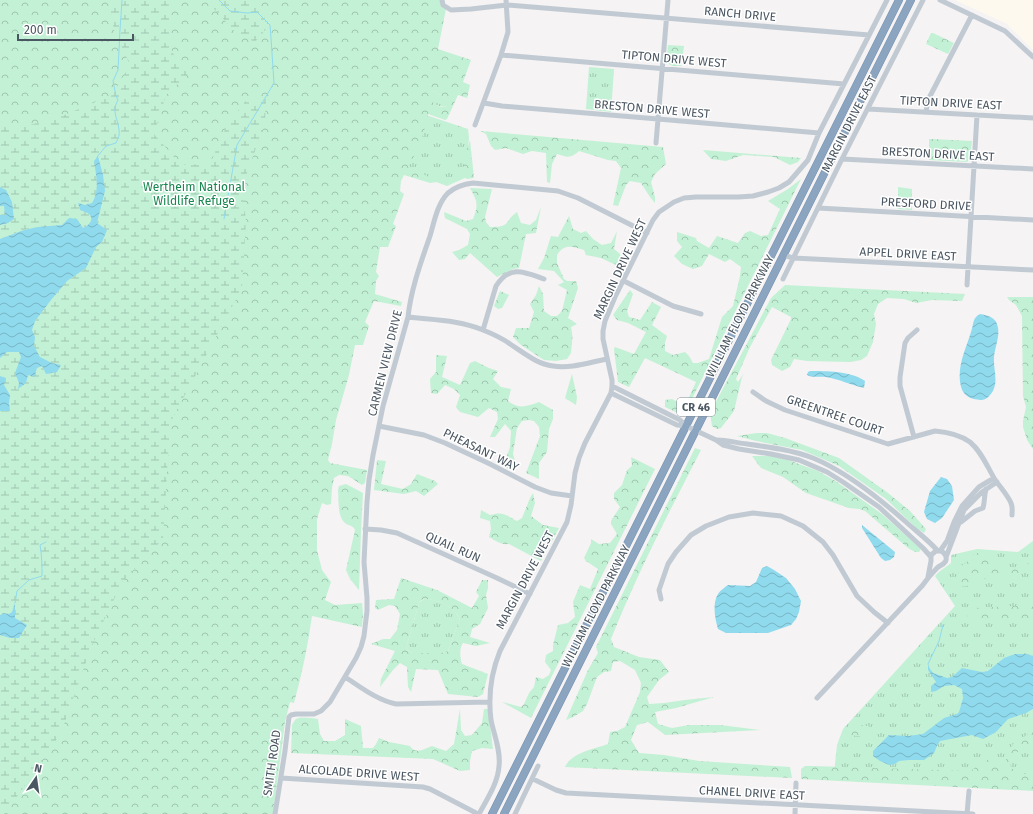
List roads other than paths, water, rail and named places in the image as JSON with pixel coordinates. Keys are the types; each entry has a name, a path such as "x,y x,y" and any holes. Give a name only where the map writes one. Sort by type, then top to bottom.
{"highway":[{"name":"WILLIAM FLOYD PARKWAY","path":"492,814 899,0"},
{"name":"WILLIAM FLOYD PARKWAY","path":"504,814 911,0"}],"street":[{"path":"656,143 668,0"},
{"name":"MARGIN DRIVE WEST","path":"479,814 495,783 499,765 499,753 491,720 490,702 491,684 495,662 567,522 579,458 611,393 612,380 603,339 605,321 615,297 624,282 653,220 659,212 674,202 684,198 753,196 779,188 789,182 808,160 819,133 887,0"},
{"name":"MARGIN DRIVE EAST","path":"783,279 923,0"},
{"path":"940,0 1005,31 1033,57"},
{"name":"RANCH DRIVE","path":"443,2 451,10 471,9 507,3 869,35"},
{"path":"475,126 508,32 507,3"},
{"path":"926,112 928,100 972,15"},
{"name":"TIPTON DRIVE WEST","path":"501,55 844,84"},
{"name":"BRESTON DRIVE WEST","path":"484,103 510,107 819,133"},
{"name":"TIPTON DRIVE EAST","path":"868,109 1033,118"},
{"path":"967,285 977,115"},
{"name":"BRESTON DRIVE EAST","path":"842,159 1033,169"},
{"name":"CARMEN VIEW DRIVE","path":"291,715 314,714 321,711 330,702 361,647 366,625 367,598 364,562 369,480 386,395 392,379 408,316 414,285 441,203 448,194 457,187 464,184 473,183 558,191 578,198 647,233"},
{"name":"PRESFORD DRIVE","path":"818,208 1033,220"},
{"name":"APPEL DRIVE EAST","path":"784,254 793,258 1033,270"},
{"path":"483,330 496,286 504,276 516,271 522,271 544,279"},
{"path":"624,282 673,306 701,314"},
{"path":"408,316 456,323 483,330 498,337 534,359 553,366 574,366 607,359"},
{"path":"914,437 900,386 900,377 905,343 917,330"},
{"path":"612,386 680,420 686,426"},
{"name":"GREENTREE COURT","path":"753,392 766,401 785,410 888,444 935,431 964,438 978,451 995,480 1010,501 1013,508 1012,515"},
{"path":"611,393 677,425 686,426 696,430 723,445 800,460 827,472 879,507 923,548 934,565 939,566"},
{"name":"PHEASANT WAY","path":"379,426 424,435 457,449 534,488 551,493 572,496"},
{"path":"716,440 786,450 813,458 829,466 883,502 939,550 944,552 946,557"},
{"path":"928,577 933,552 939,550 947,542 954,522 962,506 986,489 995,480"},
{"path":"817,698 922,586 928,577 944,563 964,510 979,494 980,487 995,480"},
{"path":"959,524 970,514 983,508 985,502 979,494"},
{"path":"661,599 658,590 668,564 691,535 706,526 729,517 753,513 781,516 803,526 824,542 857,596 888,623"},
{"name":"QUAIL RUN","path":"365,529 381,530 397,534 530,594"},
{"path":"345,677 378,698 390,703 490,702"},
{"name":"SMITH ROAD","path":"275,814 288,723 291,715"},
{"path":"515,814 538,766"},
{"name":"ALCOLADE DRIVE WEST","path":"280,778 423,787 430,789 479,814"},
{"name":"CHANEL DRIVE EAST","path":"533,779 566,793 973,814"},
{"path":"795,814 796,784"},
{"path":"968,814 969,791"}],"water":[{"path":"98,156 105,191 97,223 107,230 102,242 96,247 86,268 67,281 35,321 32,330 35,337 34,346 40,357 52,363 61,365 57,372 46,374 42,366 37,368 34,377 28,375 26,383 18,389 19,383 15,373 21,357 19,352 7,352 0,358 0,239 24,230 62,225 69,218 77,219 83,228 87,226 91,221 91,216 80,210 78,203 85,205 92,203 97,188 94,161"},
{"path":"0,187 6,190 12,202 14,219 8,223 0,225 0,215 5,215 4,206 0,206"},
{"path":"980,314 992,318 996,322 998,332 994,357 995,386 988,397 980,400 967,396 962,390 960,382 960,369 974,322 976,317"},
{"path":"810,371 838,372 853,375 865,381 864,388 831,378 807,375"},
{"path":"0,376 6,378 4,385 10,395 10,411 0,411"},
{"path":"941,477 947,479 952,486 954,500 942,518 935,523 927,519 924,512 930,491"},
{"path":"862,525 895,552 894,557 885,561 881,558 862,528"},
{"path":"767,566 786,578 795,589 801,601 796,619 791,625 768,633 726,633 718,629 715,616 715,602 719,593 728,585 750,586 756,582 762,568"},
{"path":"15,603 15,618 27,625 19,638 10,638 0,635 0,615 3,613 9,614 12,612"},
{"path":"1015,654 1027,654 1033,656 1033,709 1008,719 996,732 983,739 972,735 940,741 934,753 924,760 899,761 895,764 889,765 873,756 873,751 889,735 908,736 923,734 944,718 959,712 963,698 962,689 954,685 944,686 931,692 931,686 936,682 928,670 928,664 933,673 947,678 952,677 962,668 982,672 988,671 1004,658"}],"waterway":[{"path":"97,157 106,146 116,143 119,135 115,112 118,100 113,81 118,70 122,0"},
{"path":"219,0 230,11 247,13 257,12 270,25 274,83 237,145 224,219"},
{"path":"15,603 17,591 29,580 42,576 42,557 40,545 46,542"},
{"path":"928,664 939,641 943,625"}],"park label":[{"name":"Wertheim National Wildlife Refuge","path":"194,194"}]}
